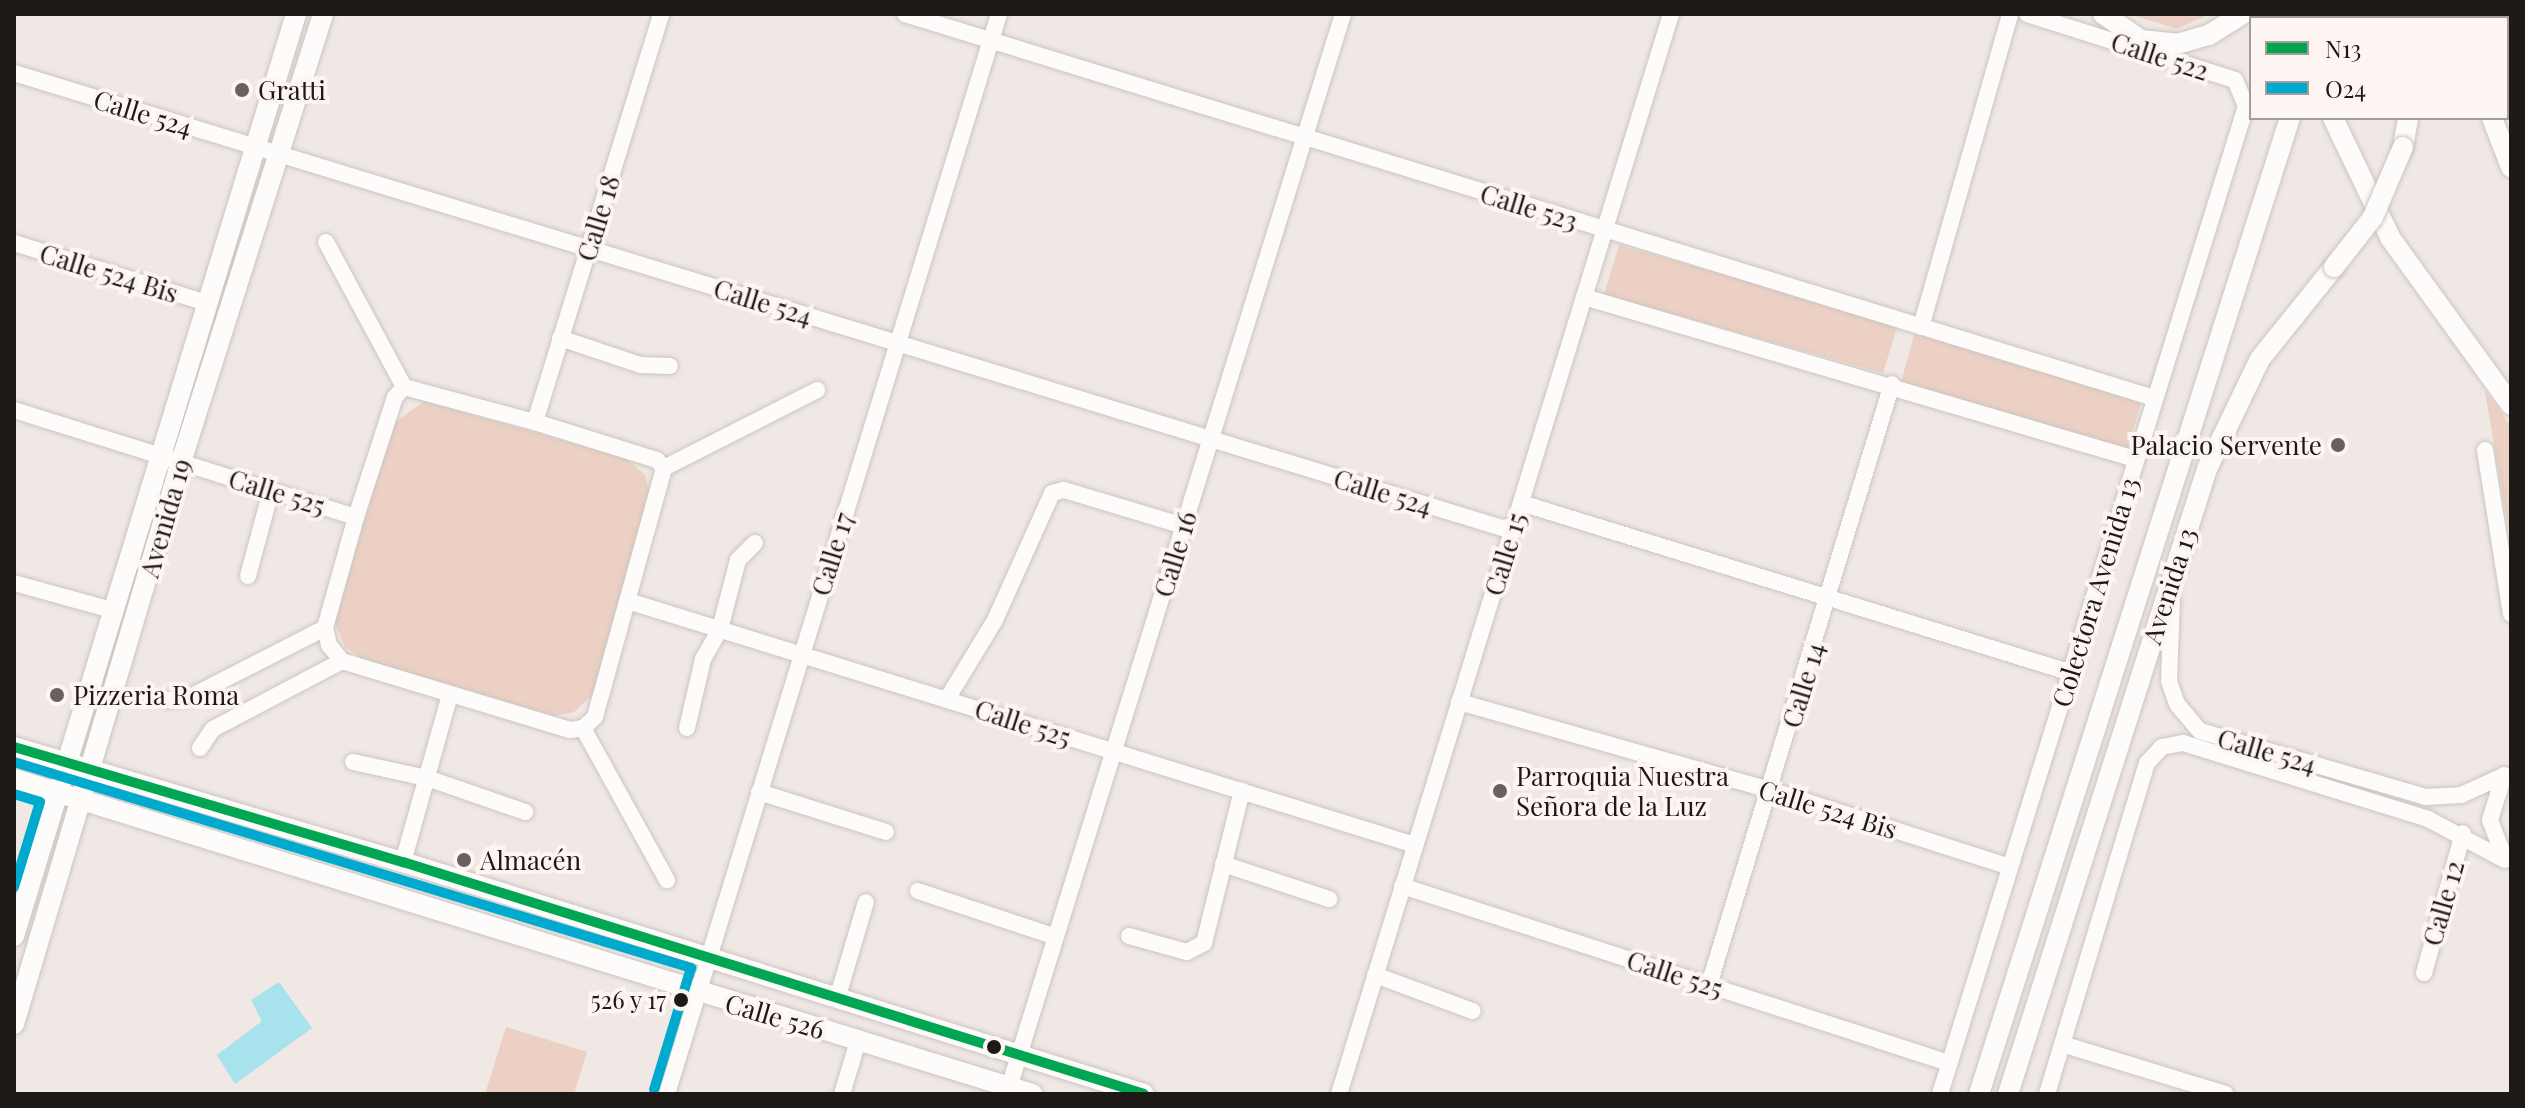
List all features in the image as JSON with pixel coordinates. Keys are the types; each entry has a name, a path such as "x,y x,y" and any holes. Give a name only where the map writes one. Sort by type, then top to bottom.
{"main road":[{"name":"Avenida 19","path":"14,936 204,302 296,14"},
{"name":"Avenida 19","path":"14,1024 84,802 181,462 323,14"},
{"path":"2103,14 2141,40 2177,44 2209,35 2242,14"},
{"name":"Avenida 13","path":"1979,1094 2289,120"},
{"path":"2334,120 2391,239 2511,405"},
{"name":"Avenida 13","path":"2008,1094 2175,564 2219,439 2260,359 2373,217 2403,147 2408,120"},
{"path":"2493,120 2511,167"},
{"name":"Calle 526","path":"14,747 403,862 1144,1094"},
{"name":"Calle 526","path":"14,779 1008,1090 1032,1094"}],"street":[{"name":"Calle 18","path":"535,422 661,14"},
{"name":"Calle 523","path":"905,14 2154,398"},
{"name":"Calle 17","path":"667,1094 999,14"},
{"name":"Calle 16","path":"1008,1090 1343,14"},
{"name":"Calle 15","path":"1345,1092 1375,975 1671,14"},
{"path":"1921,327 2010,14"},
{"name":"Calle 522","path":"2027,14 2235,80 2243,91"},
{"name":"Calle 524","path":"14,73 1512,531"},
{"name":"Colectora Avenida 13","path":"1940,1094 2072,673 2154,398 2244,119 2243,91"},
{"path":"326,242 404,387 535,422 657,460 664,468"},
{"name":"Calle 524 Bis","path":"14,243 204,302"},
{"path":"1584,297 1892,384 2135,459"},
{"path":"560,338 640,365 670,366"},
{"name":"Calle 14","path":"1709,985 1830,598 1892,384"},
{"path":"404,387 395,397 356,517 325,628 342,661 570,730 583,728 595,717 631,602 664,468 817,390"},
{"name":"Calle 525","path":"14,410 356,517"},
{"path":"2485,450 2511,614"},
{"path":"947,699 995,620 1052,493 1064,490 1184,526"},
{"path":"248,576 271,491"},
{"path":"1521,503 2072,673"},
{"path":"687,728 703,659 720,629 738,560 755,543"},
{"name":"Calle 524","path":"2175,564 2169,681 2177,704 2200,731 2425,797 2461,795 2507,772"},
{"path":"14,583 112,610"},
{"name":"Calle 525","path":"631,602 1415,845"},
{"path":"169,700 192,696 325,628"},
{"path":"200,748 213,729 342,661"},
{"path":"403,862 450,695"},
{"name":"Calle 524 Bis","path":"1459,702 1770,790 2010,867"},
{"path":"583,728 667,880"},
{"name":"Calle 524","path":"2062,1044 2147,763 2162,747 2183,743 2463,833 2508,863"},
{"path":"353,762 427,778 525,812"},
{"path":"2507,772 2490,820 2508,863"},
{"path":"1129,936 1187,952 1204,943 1242,791"},
{"path":"759,792 886,832"},
{"name":"Calle 12","path":"2424,973 2463,833"},
{"path":"1223,864 1329,899"},
{"name":"Calle 525","path":"1402,886 1949,1063"},
{"path":"918,891 1056,937"},
{"path":"837,999 866,902"},
{"path":"1375,975 1473,1011"},
{"path":"842,1094 858,1041"},
{"path":"2047,1094 2062,1044 2226,1094"}],"shaded area":[{"path":"2129,14 2210,14 2177,29"},
{"path":"1619,245 1898,324 1883,373 1604,295"},
{"path":"1915,332 2142,400 2127,450 1901,382"},
{"path":"2485,391 2511,426 2511,545"},
{"path":"425,401 627,459 645,475 651,498 593,694 574,712 553,716 363,659 345,647 334,621 394,423"},
{"path":"506,1027 587,1052 574,1094 485,1094"}],"water":[{"path":"279,982 312,1028 235,1084 217,1055 262,1021 251,1000"}],"transit line":[{"name":"N13","path":"14,747 403,862 1144,1094"},
{"name":"O24","path":"14,762 691,968 654,1090"},
{"name":"O24","path":"14,794 40,802 14,887"}],"place":[{"name":"Gratti","path":"242,90"},
{"name":"Palacio Servente","path":"2338,445"},
{"name":"Pizzeria Roma","path":"57,695"},
{"name":"Parroquia Nuestra Señora de la Luz","path":"1500,791"},
{"name":"Almacén","path":"464,860"},
{"name":"526 y 17","path":"681,1000"}]}
